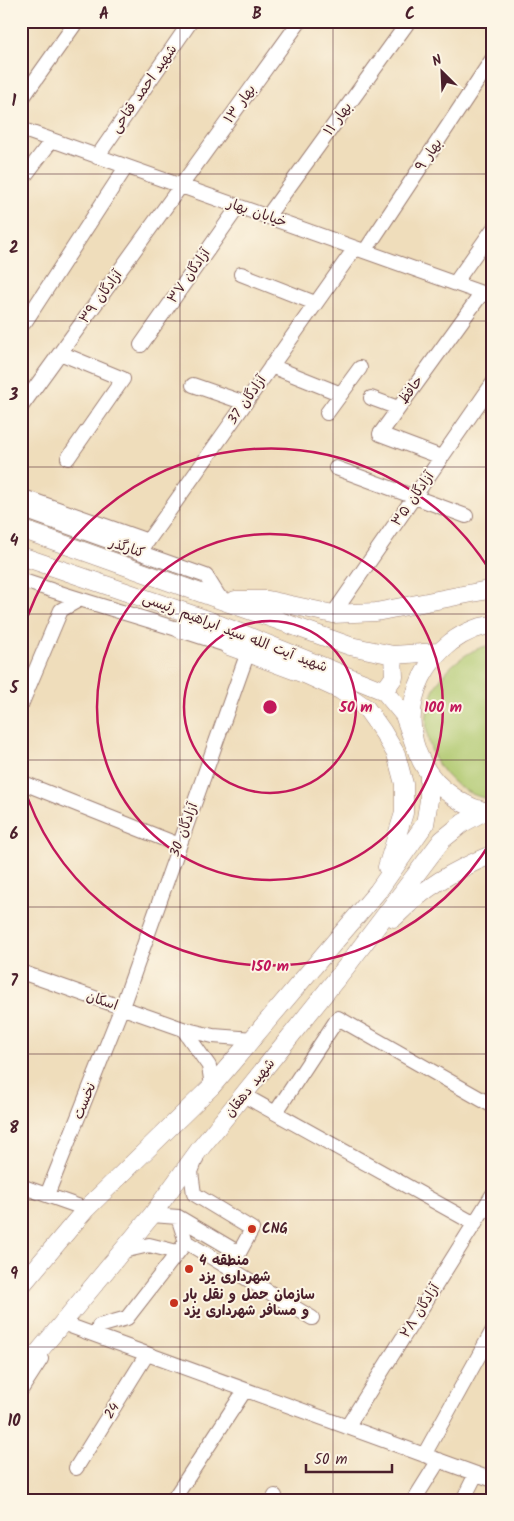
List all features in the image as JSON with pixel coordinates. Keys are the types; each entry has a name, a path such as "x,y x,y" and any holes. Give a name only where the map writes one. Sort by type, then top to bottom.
{"main road":[{"name":"شهید آیت الله سید ابراهیم رئیسی","path":"21,529 350,646 393,655 438,652"},
{"name":"شهید آیت الله سید ابراهیم رئیسی","path":"21,556 208,620 384,691 404,715 416,749"},
{"path":"221,600 268,600 333,614 376,612 493,589"},
{"path":"180,629 208,620 229,646 340,690 366,708 396,754 404,784 404,813 398,839 378,891"},
{"path":"489,811 463,804 450,795 428,774 416,749 411,723 413,697 423,673 438,652 461,635 493,625"},
{"path":"384,691 394,677 393,655"},
{"name":"شهید دهقان","path":"21,1286 86,1208 212,1086 254,1039 378,891 425,824 429,800 428,774"},
{"name":"شهید دهقان","path":"21,1373 152,1215 199,1150 245,1096 442,840 463,823 489,811"},
{"path":"425,824 438,822 443,831 442,840"},
{"path":"346,966 418,894 448,875 493,854"}],"street":[{"path":"21,100 77,21"},
{"name":"شهید احمد قتاحی","path":"97,156 191,21"},
{"name":"بهار ۱۳","path":"180,186 300,21"},
{"name":"بهار ۱۱","path":"267,217 410,21"},
{"name":"بهار ۹","path":"360,249 493,58"},
{"name":"خیابان بهار","path":"21,129 487,295"},
{"path":"21,181 52,140"},
{"path":"25,322 126,167"},
{"name":"آزادگان ۳۹","path":"21,407 180,186"},
{"name":"آزادگان ۳۷","path":"141,345 238,207"},
{"path":"455,283 493,229"},
{"name":"آزادگان 37","path":"140,552 316,303 360,249"},
{"path":"241,274 316,303"},
{"name":"حافظ","path":"441,458 380,434 398,408 487,295"},
{"path":"60,353 123,379 68,458"},
{"path":"272,366 341,394"},
{"path":"327,413 360,368"},
{"name":"آزادگان ۳۵","path":"333,614 493,383"},
{"path":"193,385 245,403"},
{"path":"371,398 398,408"},
{"path":"336,468 466,516"},
{"path":"21,496 148,541"},
{"name":"کنارگذر","path":"21,510 206,576 221,600"},
{"path":"21,580 79,600 180,629 229,646"},
{"path":"21,705 61,610 79,600"},
{"name":"آزادگان 30","path":"122,1008 248,652"},
{"path":"21,782 179,845"},
{"name":"اسکان","path":"21,972 183,1029 213,1036 254,1039"},
{"name":"نخست","path":"47,1195 122,1008"},
{"path":"276,1112 338,1018 493,1106"},
{"path":"183,1029 209,1066 212,1086"},
{"path":"245,1096 475,1224"},
{"path":"152,1215 178,1217 239,1253 252,1229 194,1194 191,1172 199,1150"},
{"path":"21,1186 86,1208"},
{"name":"۲۸ آزادگان","path":"347,1427 492,1198"},
{"path":"99,1326 127,1318 182,1247 178,1217"},
{"path":"123,1251 149,1245 182,1247 312,1318"},
{"path":"21,1390 62,1323 424,1455 488,1476 463,1500"},
{"path":"424,1455 493,1330"},
{"name":"24","path":"76,1468 148,1354"},
{"path":"173,1500 245,1390"},
{"path":"414,1500 439,1460"}],"green space":[{"path":"493,645 493,800 470,793 451,780 438,764 429,744 427,723 430,701 439,681 455,663 473,651"}],"place":[{"name":"CNG","path":"252,1229"},
{"name":"منطقه 4 شهرداری یزد","path":"189,1269"},
{"name":"سازمان حمل و نقل بار و مسافر شهرداری یزد","path":"174,1303"}]}
